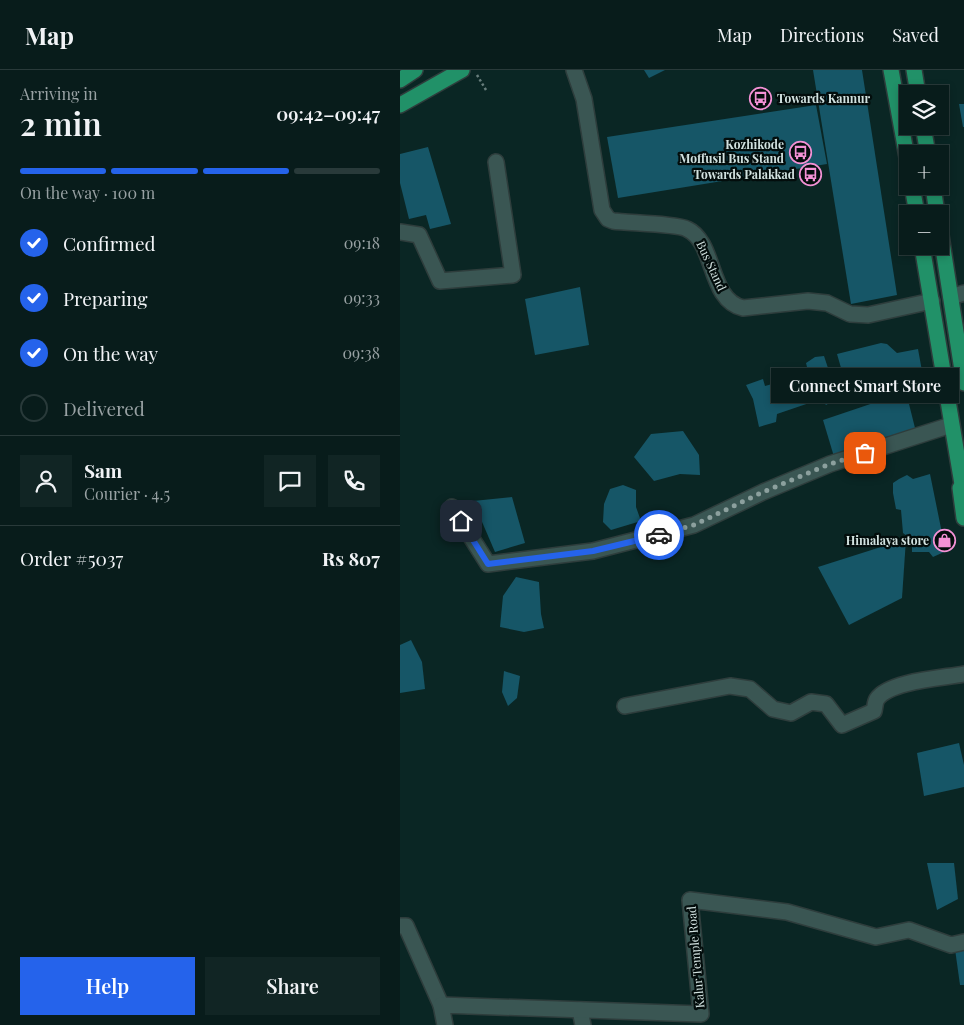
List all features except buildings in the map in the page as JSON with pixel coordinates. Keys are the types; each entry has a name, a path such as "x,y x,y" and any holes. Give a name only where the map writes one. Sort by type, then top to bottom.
{"main road":[{"path":"400,80 415,70"},
{"path":"400,105 462,70"},
{"path":"891,70 905,145"},
{"path":"914,70 916,85"},
{"path":"924,255 952,425 964,518"},
{"path":"947,255 958,295 964,383"},
{"path":"958,469 964,496"}],"street":[{"name":"Bus Stand","path":"574,70 584,99 602,210 608,219 686,228 697,236 724,296 732,306 743,308 808,301 828,303 850,314 868,315 932,302"},
{"path":"400,232 419,235 440,281 513,274 496,162"},
{"path":"452,507 488,564 593,551 694,525 763,492 830,464 952,425"},
{"path":"625,706 730,686 750,689 773,708 791,713 811,702 826,704 842,725 874,711 877,699 887,690 905,684 964,674"},
{"name":"Kalur Temple Road","path":"441,1005 702,1014 690,900 788,912 876,937 909,930 951,945 964,942"},
{"path":"400,926 406,926 441,1005 445,1025"},
{"path":"580,1010 584,1025"}],"path":[{"path":"474,70 486,90"}],"way so far":[{"path":"659,535 694,525 763,492 830,464 865,453"}],"place":[{"name":"Towards Kannur","path":"761,99"},
{"name":"Kozhikode Moffusil Bus Stand","path":"800,152"},
{"name":"Towards Palakkad","path":"811,175"},
{"name":"Connect Smart Store","path":"865,453"},
{"name":"Himalaya store","path":"945,541"}],"route":[{"path":"461,521 488,564 593,551 659,535"}]}
